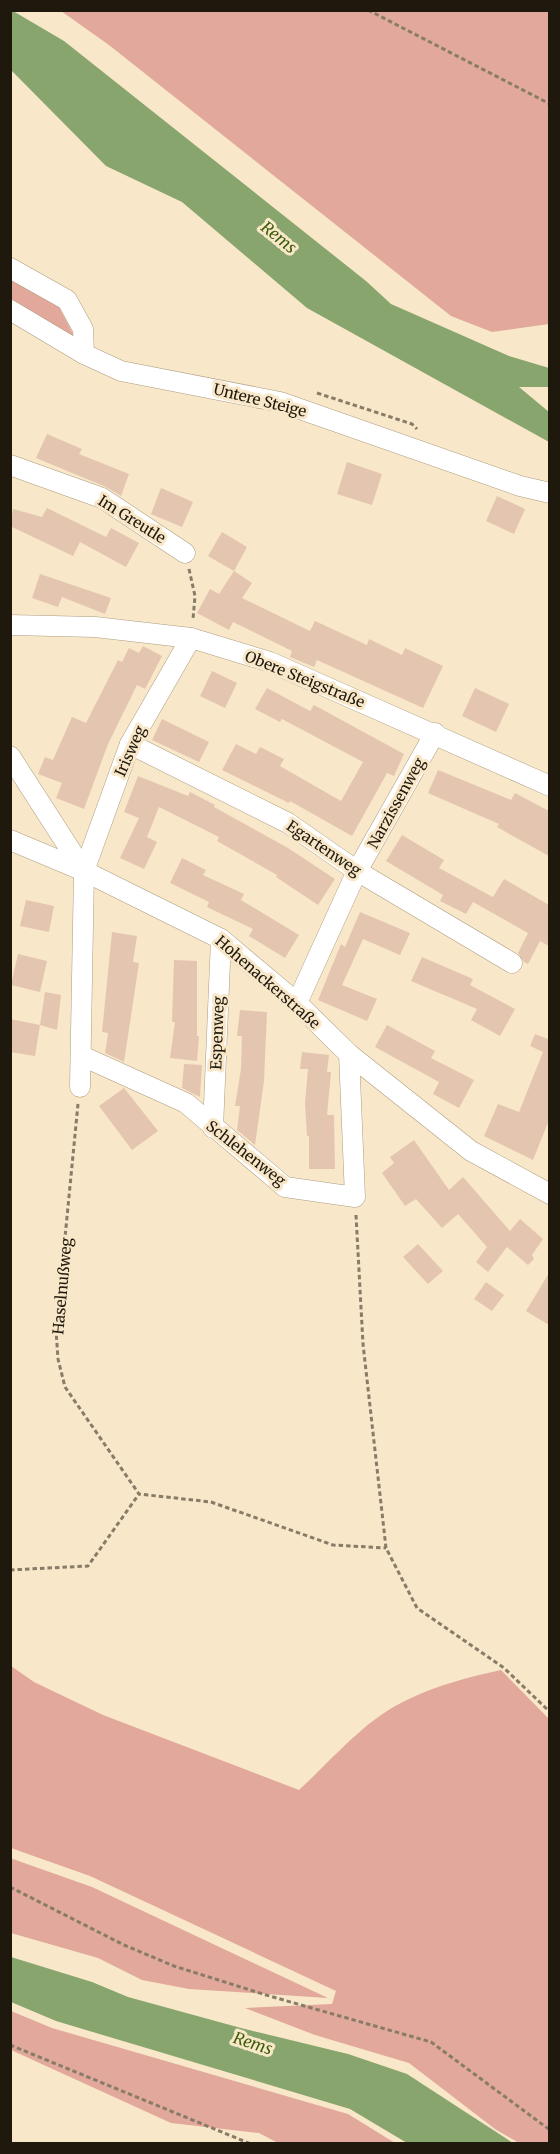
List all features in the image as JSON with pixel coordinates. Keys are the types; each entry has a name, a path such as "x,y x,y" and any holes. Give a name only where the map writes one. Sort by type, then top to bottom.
{"street":[{"path":"10,268 67,300 83,329 84,354"},
{"name":"Untere Steige","path":"10,310 84,354 121,371 280,402 520,486 549,493"},
{"name":"Im Greutle","path":"10,465 102,498 185,553"},
{"name":"Obere Steigstraße","path":"10,625 95,627 191,638 270,662 435,733 549,786"},
{"name":"Irisweg","path":"84,871 130,744 191,638"},
{"name":"Narzissenweg","path":"297,1003 357,871 435,733"},
{"name":"Egartenweg","path":"130,744 288,823 357,871 512,963"},
{"path":"10,756 84,871 80,1087"},
{"name":"Hohenackerstraße","path":"10,840 84,871 221,939 297,1003 349,1054 471,1151 548,1191"},
{"name":"Espenweg","path":"213,1128 221,939"},
{"path":"349,1054 355,1197"},
{"name":"Schlehenweg","path":"82,1056 186,1103 213,1128 285,1186 355,1197"}],"path":[{"path":"368,10 549,104"},
{"path":"185,553 195,596 191,638"},
{"name":"Haselnußweg","path":"80,1087 56,1330 58,1359 65,1387 139,1494"},
{"path":"355,1197 363,1344 386,1548 417,1608 504,1668 549,1712"},
{"path":"10,1570 88,1566 139,1494 211,1502 333,1545 386,1548"},
{"path":"10,1887 124,1945 174,1966 430,2042 549,2130"},
{"path":"10,2045 251,2144"}],"shaded area":[{"path":"61,11 549,11 549,324 492,332 451,316 109,45"},
{"path":"11,273 59,307 81,349 11,304"},
{"path":"11,1666 34,1682 103,1715 299,1790 364,1728 393,1707 442,1686 501,1670 549,1719 549,2143 519,2143 495,2129 409,2063 315,2035 245,2008 332,2004 336,1991 90,1876 11,1848"},
{"path":"10,1858 92,1887 328,1998 189,1989 142,1980 98,1958 11,1933"},
{"path":"11,2011 52,2028 348,2114 395,2143 278,2143 259,2133 171,2123 11,2050"}],"water":[{"name":"Rems","path":"10,11 64,41 366,281 391,304 509,356 549,368 549,387 519,387 549,412 549,442 307,308 182,202 106,166 11,70"},
{"name":"Rems","path":"11,1957 92,1982 128,1997 348,2054 407,2074 513,2143 407,2143 350,2109 56,2021 11,2002"}],"building":[{"path":"47,434 82,449 79,454 129,474 121,496 106,487 36,458"},
{"path":"347,462 382,474 372,505 337,494"},
{"path":"161,488 193,502 182,527 151,514"},
{"path":"497,496 525,509 514,534 486,521"},
{"path":"47,508 106,537 111,528 139,543 126,567 80,542 73,556 10,526 13,509 42,517"},
{"path":"222,532 247,547 234,571 208,556"},
{"path":"234,571 252,583 242,598 310,631 315,621 367,645 369,639 402,655 405,648 443,666 423,708 317,660 314,667 290,657 292,651 233,622 229,630 197,613 210,589 219,594"},
{"path":"40,574 111,598 105,614 62,597 58,607 32,598"},
{"path":"143,646 162,656 145,689 137,685 108,744 84,809 56,798 62,783 38,774 45,757 53,760 72,717 86,723 118,660 122,662 129,648 139,653"},
{"path":"212,671 237,683 225,708 200,696"},
{"path":"267,688 310,711 314,705 404,754 394,776 387,773 352,836 290,801 289,803 222,770 236,744 256,754 260,747 284,759 280,766 341,801 363,762 282,719 280,722 255,709"},
{"path":"475,688 509,704 496,732 462,716"},
{"path":"162,719 209,742 199,762 152,740"},
{"path":"438,770 511,800 515,793 549,811 549,856 497,827 499,824 428,793"},
{"path":"138,776 188,796 190,792 215,805 214,807 288,848 335,879 318,905 276,877 277,875 217,841 219,837 159,807 147,837 157,842 144,869 120,858 139,818 124,812"},
{"path":"402,835 444,860 439,868 493,897 504,879 549,905 549,946 540,941 528,964 524,962 518,953 528,933 473,902 466,914 440,901 443,895 386,861"},
{"path":"182,858 206,870 203,875 244,894 241,900 299,935 285,958 249,936 253,929 207,907 209,902 170,883"},
{"path":"26,900 54,906 49,932 20,926"},
{"path":"360,912 410,933 400,955 363,939 342,985 377,999 367,1021 318,1000 341,944 345,947"},
{"path":"112,932 137,936 133,962 139,963 124,1062 105,1053 108,1033 102,1032"},
{"path":"18,954 47,961 40,992 11,985"},
{"path":"422,957 473,979 470,985 515,1009 500,1036 471,1020 477,1009 411,981"},
{"path":"174,960 197,961 197,1036 199,1036 197,1061 170,1058 175,1022 172,1022"},
{"path":"45,992 61,995 57,1030 40,1025"},
{"path":"240,1010 267,1012 264,1081 255,1145 237,1130 240,1106 235,1106 241,1069 242,1036 237,1036"},
{"path":"10,1019 40,1025 35,1056 10,1052"},
{"path":"387,1025 435,1051 431,1058 474,1080 459,1108 433,1094 439,1082 375,1047"},
{"path":"535,1034 548,1039 549,1037 549,1120 533,1160 484,1136 498,1104 519,1112 543,1052 530,1046"},
{"path":"302,1052 329,1055 327,1072 331,1072 327,1115 334,1115 335,1169 309,1169 309,1136 307,1136 305,1103 308,1069 300,1069"},
{"path":"184,1064 202,1065 200,1097 182,1088"},
{"path":"124,1088 158,1131 132,1150 99,1106"},
{"path":"414,1140 449,1190 463,1177 510,1231 520,1219 543,1239 532,1255 534,1259 528,1265 507,1247 488,1272 476,1262 487,1247 458,1214 442,1228 416,1199 405,1206 382,1173 394,1163 390,1157"},
{"path":"418,1244 443,1271 428,1284 403,1257"},
{"path":"549,1273 549,1325 526,1311"},
{"path":"486,1282 504,1295 492,1311 474,1299"}]}
